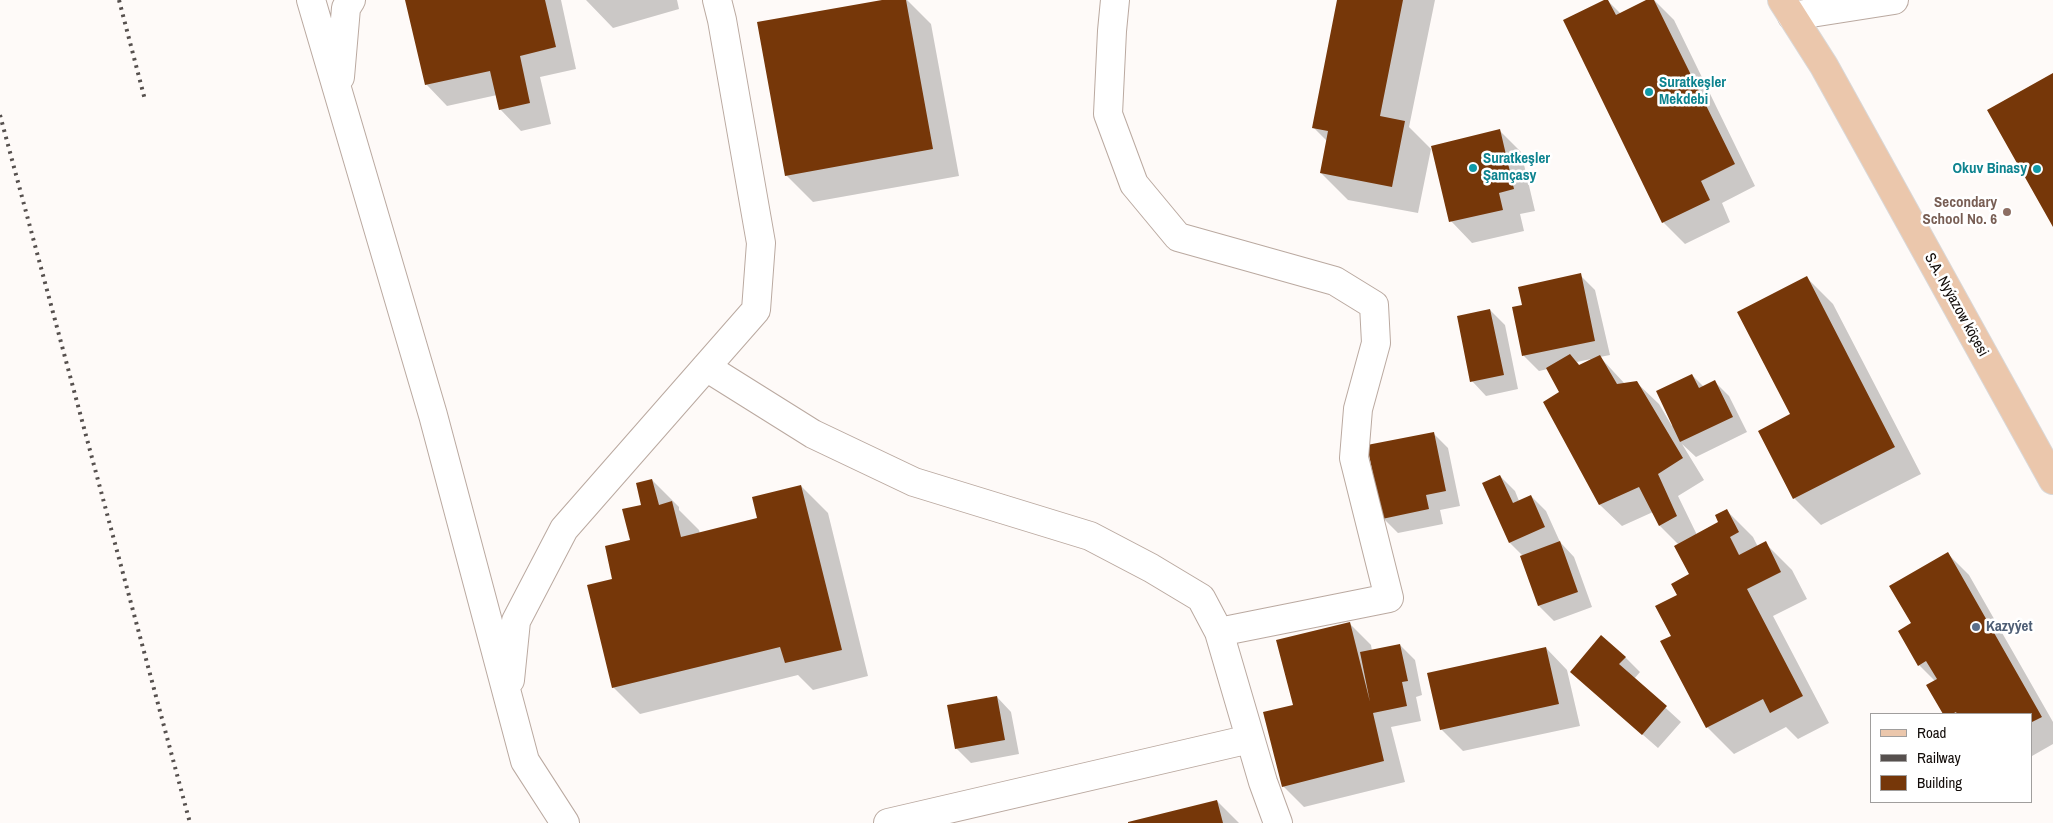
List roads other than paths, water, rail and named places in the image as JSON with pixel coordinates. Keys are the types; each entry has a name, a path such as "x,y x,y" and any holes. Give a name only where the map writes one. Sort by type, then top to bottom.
{"main road":[{"name":"S.A. Nyýazow köçesi","path":"1787,8 1829,74 2053,480"}],"street":[{"path":"311,0 433,415 525,761 565,823"},
{"path":"339,94 346,8 351,0"},
{"path":"508,697 516,621 564,529 756,310 761,243 717,0"},
{"path":"1115,0 1108,114 1134,184 1178,236 1335,281 1374,305 1376,343 1358,409 1354,458 1389,598 1218,632"},
{"path":"1787,8 1894,0"},
{"path":"706,367 813,434 914,482 1090,536 1151,568 1201,598 1218,632 1250,739 1278,823"},
{"path":"888,823 1250,739"}],"railway":[{"path":"119,0 145,100"},
{"path":"0,115 190,823"}],"place":[{"name":"Suratkeşler Mekdebi","path":"1649,92"},
{"name":"Suratkeşler Şamçasy","path":"1473,168"},
{"name":"Okuv Binasy","path":"2037,169"},
{"name":"Secondary School No. 6","path":"2007,212"},
{"name":"Kazyýet","path":"1976,627"}]}
